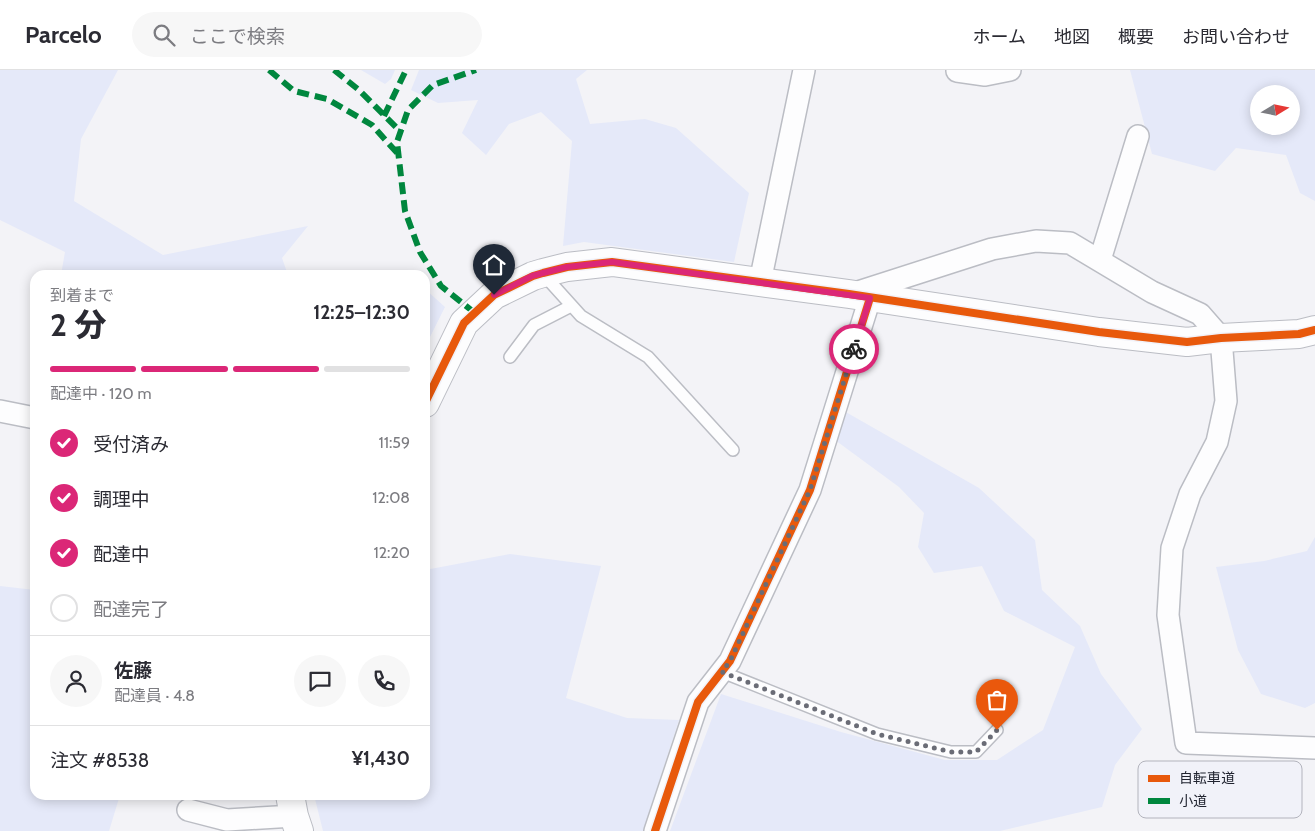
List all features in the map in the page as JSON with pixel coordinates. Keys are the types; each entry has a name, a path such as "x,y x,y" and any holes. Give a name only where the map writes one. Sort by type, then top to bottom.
{"street":[{"path":"760,282 804,70"},
{"path":"953,70 985,75 1010,70"},
{"path":"1100,260 1138,136"},
{"path":"860,296 992,249 1036,241 1070,243 1152,292 1200,314 1221,338 1226,401 1217,442 1190,494 1172,548 1168,615 1186,743 1315,748"},
{"path":"430,393 464,323 494,295 532,276 567,267 612,262 860,296 1099,332 1187,342 1221,338 1299,334 1315,330"},
{"path":"655,831 698,702 730,661 810,490 860,296"},
{"path":"0,411 30,417"},
{"path":"188,810 227,820 295,814"}],"lane":[{"path":"543,273 581,316 648,357 733,450"},
{"path":"510,357 534,325 572,306"},
{"path":"722,672 877,734 951,752 976,752 997,730"}],"shaded area":[{"path":"0,70 118,70 81,139 74,201 163,255 308,226 282,258 286,270 62,270 65,252 0,220"},
{"path":"361,70 395,70 391,79 385,84"},
{"path":"419,70 587,70 576,79 590,124 645,119 676,128 749,193 734,262 584,242 563,246 572,141 541,112 509,124 486,155 462,133 478,100 438,103 411,90"},
{"path":"1130,70 1315,70 1315,201 1300,193 1286,155 1236,148 1215,171 1152,154"},
{"path":"430,294 445,307 430,337"},
{"path":"844,411 979,488 1035,540 1042,590 1080,626 1101,674 1142,729 1115,765 1102,807 1000,831 670,831 721,694 841,732 945,760 997,760 1043,730 1075,647 1004,611 982,566 934,573 918,547 924,513 899,487 835,440"},
{"path":"1315,537 1315,703 1305,708 1261,694 1238,650 1216,567 1264,561 1307,551"},
{"path":"510,554 601,566 566,698 627,718 679,720 643,831 323,831 315,800 430,800 430,569"},
{"path":"0,586 30,589 30,800 118,800 109,831 0,831"}],"marked path":[{"path":"269,70 294,91 327,99 372,125 399,155"},
{"path":"334,70 359,90 401,132"},
{"path":"384,116 406,70"},
{"path":"475,313 441,286 420,252 405,211 397,142 408,110 433,85 476,70"}],"cycle path":[{"path":"430,393 464,323 494,295 543,273 567,267 612,262 849,294 1099,332 1187,342 1221,338 1299,334 1315,330"},
{"path":"655,831 698,702 730,661 810,490 870,298"}],"way so far":[{"path":"854,349 810,490 730,661 722,672 877,734 951,752 976,752 997,730"}],"route":[{"path":"494,295 532,276 567,267 612,262 870,298 854,349"}]}
